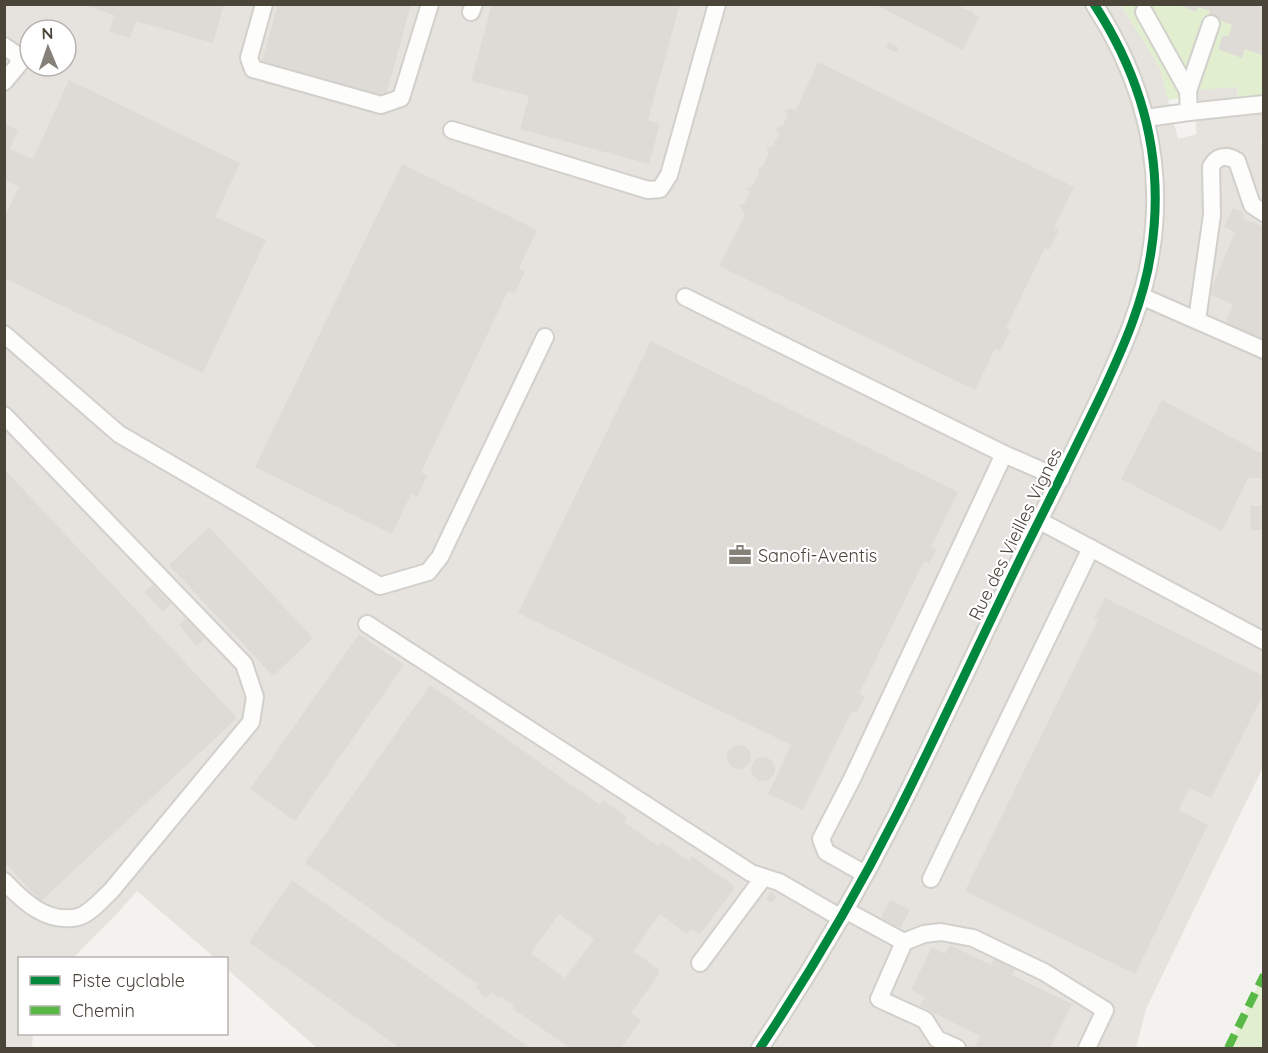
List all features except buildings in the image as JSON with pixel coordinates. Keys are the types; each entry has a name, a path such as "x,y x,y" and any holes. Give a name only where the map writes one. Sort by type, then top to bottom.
{"street":[{"path":"264,4 249,58 253,69 381,105 401,98 430,4"},
{"path":"452,130 648,190 660,189 669,175 717,4"},
{"name":"Rue des Vieilles Vignes","path":"760,1048 843,914 901,806 1061,479 1113,368 1141,296 1151,252 1155,209 1152,149 1146,118 1129,67 1110,29 1094,4"},
{"path":"1144,12 1188,91"},
{"path":"1189,112 1188,91 1211,24"},
{"path":"4,46 17,54 19,64 4,82"},
{"path":"1146,118 1263,104"},
{"path":"1197,320 1212,215 1211,167 1214,162 1224,157 1237,161 1252,205 1263,213"},
{"path":"1141,296 1263,350"},
{"path":"686,297 1004,454 1061,479"},
{"path":"4,334 119,434 380,586 428,572 440,557 545,337"},
{"path":"4,415 244,664 255,697 251,722 111,891 80,917 60,918 43,913 27,905 4,881"},
{"path":"865,874 826,852 821,839 852,779 1004,454"},
{"path":"1040,521 1263,641"},
{"path":"931,879 1091,548"},
{"path":"367,624 751,873 779,882 904,942"},
{"path":"700,963 763,878"},
{"path":"957,1048 937,1039 925,1020 879,999 904,942 924,934 940,932 973,938 1044,972 1105,1010 1087,1048"}],"shaded area":[{"path":"5,5 1121,5 1160,68 1178,139 1197,134 1196,129 1238,125 1238,113 1263,111 1261,142 1264,151 1263,767 1146,1009 1136,1048 317,1048 228,970 228,957 214,957 137,891 74,957 18,957 18,1035 33,1035 32,1048 5,1048"},
{"path":"5,39 18,47 18,78 28,78 33,81 19,98 10,92 5,97"},
{"path":"1237,87 1238,125 1196,129 1196,90"}],"green space":[{"path":"1121,5 1263,5 1263,97 1238,99 1237,87 1168,100 1160,68"},
{"path":"1263,975 1263,1048 1228,1048"}],"marked path":[{"path":"1228,1048 1264,975"}],"cycle path":[{"path":"760,1048 832,933 897,814 1102,393 1138,306 1148,270 1155,219 1152,154 1146,123 1126,62 1094,4"}],"place":[{"name":"Sanofi-Aventis","path":"740,555"}]}
